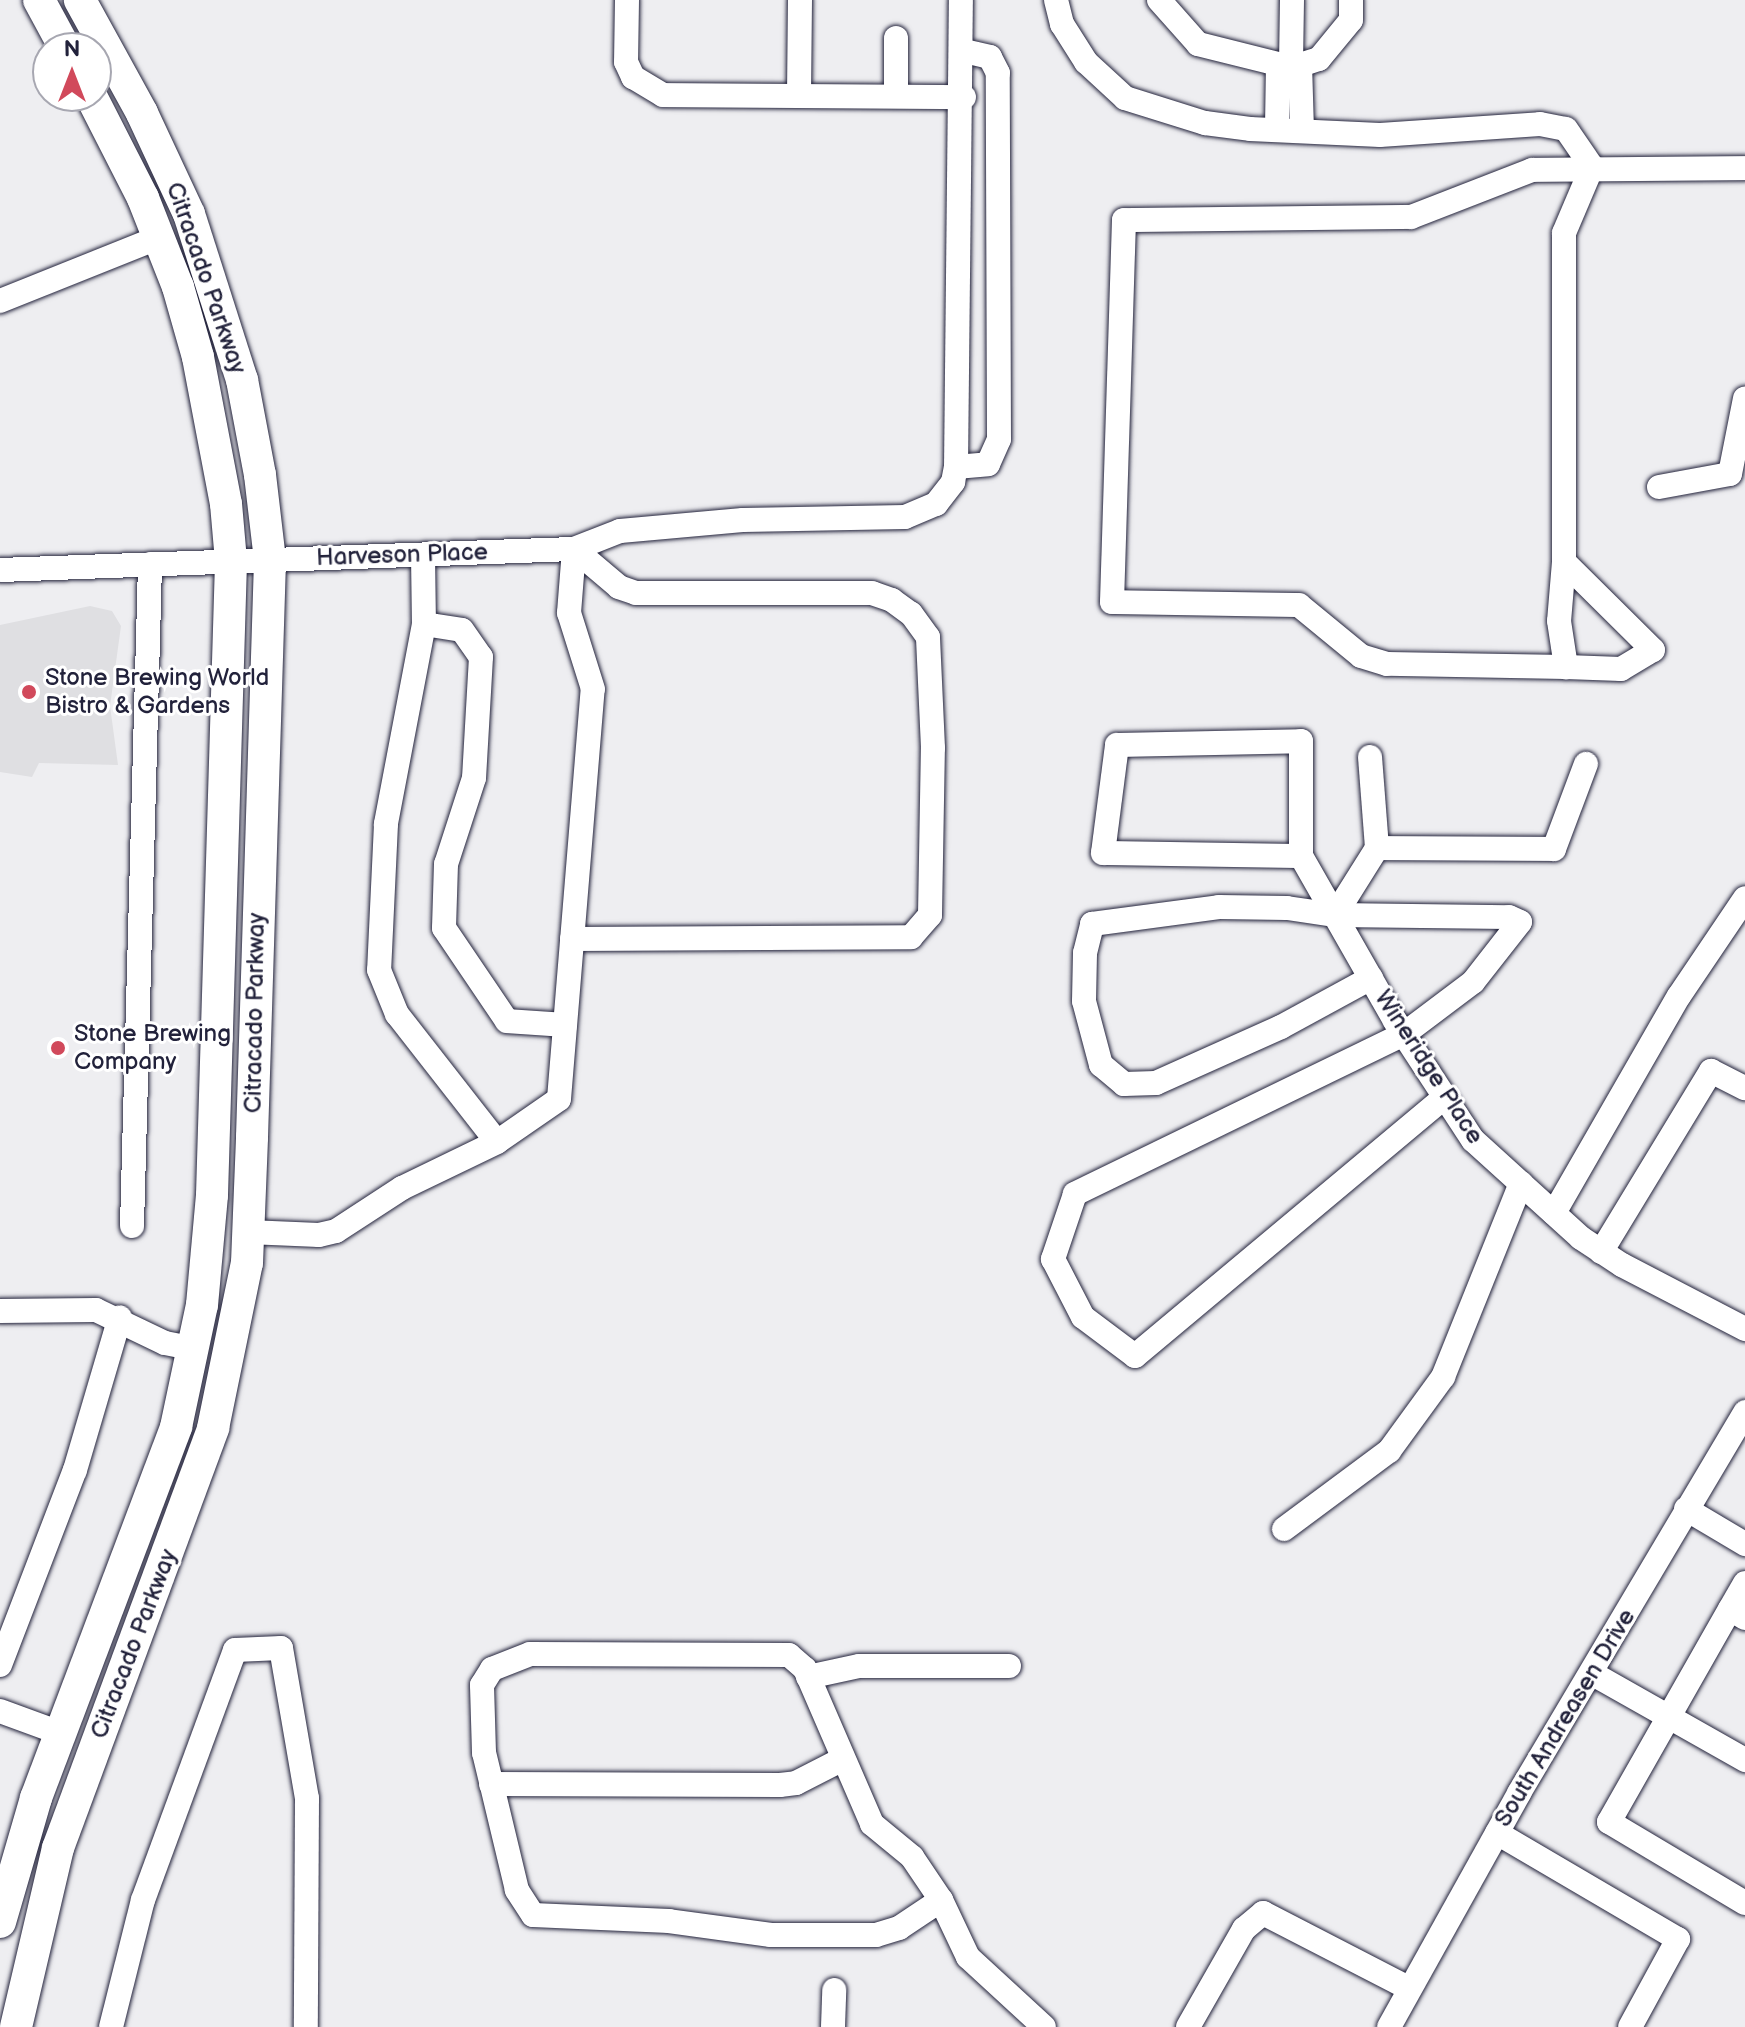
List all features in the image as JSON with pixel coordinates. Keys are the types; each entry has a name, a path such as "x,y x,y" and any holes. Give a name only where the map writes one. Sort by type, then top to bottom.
{"main road":[{"path":"39,0 56,32"},
{"name":"Citracado Parkway","path":"16,2027 50,1875 213,1428 233,1343 248,1232 270,560 242,380 206,261 142,113 80,0"},
{"name":"Citracado Parkway","path":"0,1922 60,1733 176,1427 195,1349 212,1200 231,561 226,504 198,357 160,237 99,112"},
{"path":"60,1733 95,1746"}],"street":[{"path":"627,0 626,62 645,89 663,95 964,97"},
{"path":"799,95 800,0"},
{"path":"961,0 964,97 956,467 988,464 999,439 998,73 990,57 964,51"},
{"path":"1056,0 1062,24 1086,62 1125,98 1205,123 1290,131 1435,133 1532,123 1566,129 1592,167"},
{"path":"1159,0 1198,44 1290,64 1319,59 1351,20 1351,0"},
{"path":"1290,131 1292,0"},
{"path":"896,38 896,96"},
{"path":"1566,667 1559,621 1564,562 1564,233 1592,167"},
{"path":"1564,562 1653,650 1621,669 1387,664 1361,656 1299,605 1112,602 1124,220 1411,217 1532,170 1592,167 1745,168"},
{"path":"0,301 160,237"},
{"path":"1659,487 1730,474 1745,398"},
{"name":"Harveson Place","path":"0,570 574,549 620,531 743,520 905,517 947,494 956,467"},
{"path":"572,939 911,937 930,915 933,748 928,637 911,614 892,600 872,593 636,593 619,587 574,549"},
{"path":"248,1232 336,1231 402,1188 497,1142 559,1099 593,689 569,613 574,549"},
{"path":"423,555 424,624 386,824 379,970 397,1014 497,1142"},
{"path":"132,1226 150,564"},
{"path":"424,624 462,630 481,657 474,778 446,864 444,928 507,1021 565,1025"},
{"path":"1301,741 1301,856 1103,853 1117,745 1301,741"},
{"path":"1335,915 1377,848 1370,757"},
{"path":"1377,848 1554,849 1586,764"},
{"name":"Wineridge Place","path":"1301,856 1404,1034 1473,1140 1601,1252 1745,1329"},
{"path":"1554,1213 1679,996 1745,898"},
{"path":"1371,978 1281,1027 1156,1083 1124,1084 1101,1065 1084,1001 1085,953 1092,924 1219,907 1287,908 1335,915 1509,917 1520,922 1473,982 1404,1034 1075,1194 1053,1259 1083,1317 1135,1356 1445,1097"},
{"path":"1601,1252 1711,1071 1745,1088"},
{"path":"1284,1529 1389,1451 1443,1377 1521,1183"},
{"path":"0,1311 96,1310 120,1317 165,1343 195,1349"},
{"path":"0,1665 75,1470 120,1317"},
{"name":"South Andreasen Drive","path":"1389,2027 1497,1833 1745,1412"},
{"path":"1686,1509 1745,1544"},
{"path":"1745,1583 1737,1613 1669,1717 1609,1822 1745,1903"},
{"path":"111,2027 147,1887 235,1650 281,1648 307,1798 306,2027"},
{"path":"941,1900 899,1928 876,1935 771,1935 669,1921 547,1919 523,1905 491,1784 480,1722 482,1685 509,1659 530,1654 778,1652 799,1660 872,1824 912,1857 941,1900 968,1957 1032,2023"},
{"path":"808,1677 859,1666 1009,1666"},
{"path":"1593,1674 1745,1760"},
{"path":"0,1711 60,1733"},
{"path":"491,1784 780,1785 796,1783 841,1760"},
{"path":"1497,1833 1678,1939 1630,2027"},
{"path":"1188,2027 1244,1929 1263,1913 1410,1989"},
{"path":"833,2027 834,1990"}],"shaded area":[{"path":"0,0 1745,0 1745,2027 0,2027"},
{"path":"90,606 112,611 121,626 110,706 118,765 39,763 32,777 0,772 0,625"}],"place":[{"name":"Stone Brewing World Bistro & Gardens","path":"29,692"},
{"name":"Stone Brewing Company","path":"58,1048"}]}
